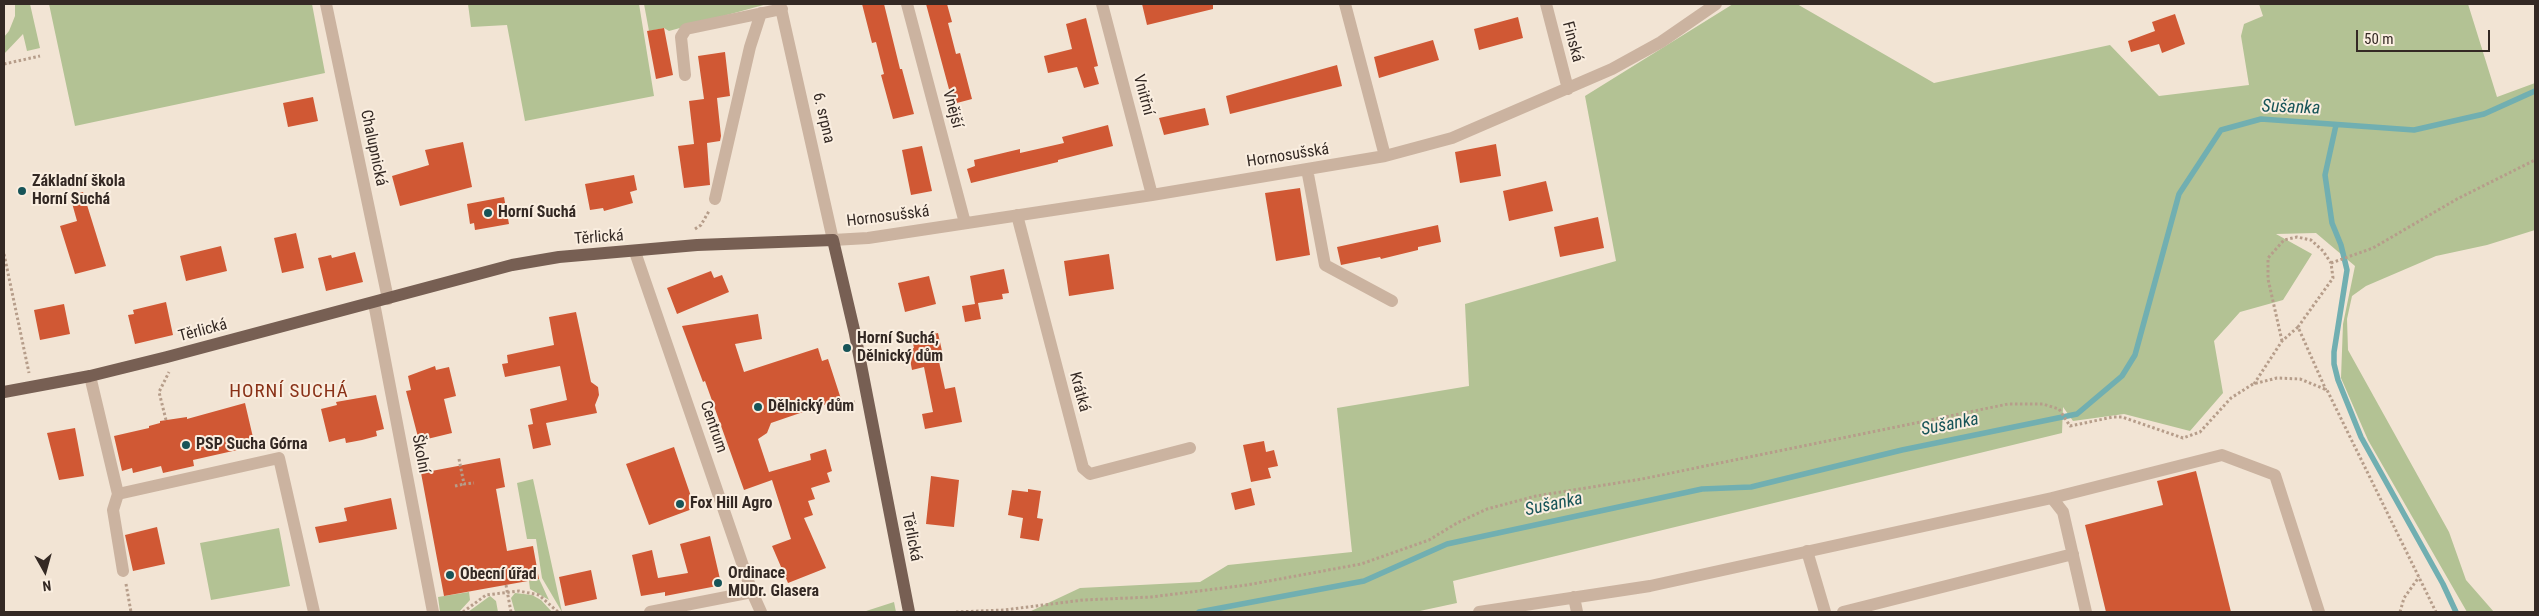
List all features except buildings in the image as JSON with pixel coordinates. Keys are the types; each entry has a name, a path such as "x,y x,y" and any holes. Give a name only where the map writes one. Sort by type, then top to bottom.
{"main road":[{"name":"Těrlická","path":"4,392 90,376 374,303 512,265 559,257 636,252 706,244 833,240 855,334 909,612"}],"street":[{"name":"Chalupnická","path":"326,4 388,299"},
{"name":"Vnější","path":"907,4 965,223"},
{"name":"Vnitřní","path":"1102,4 1152,195"},
{"path":"1345,4 1385,156"},
{"name":"Finská","path":"1546,4 1568,88"},
{"name":"Hornosušská","path":"833,240 868,238 1152,195 1385,156 1452,138 1612,69 1661,42 1716,4"},
{"path":"685,75 681,37 686,29 761,14 781,6"},
{"name":"6. srpna","path":"781,6 833,240"},
{"path":"715,199 750,47 761,14"},
{"path":"1307,169 1325,265 1392,301"},
{"name":"Krátká","path":"1017,215 1082,468 1090,474 1190,448"},
{"name":"Centrum","path":"636,252 752,592 761,612"},
{"name":"Školní","path":"374,303 433,612"},
{"path":"90,376 118,494 113,510 123,571"},
{"path":"1479,612 1520,609 1650,586 2052,498 2222,455 2275,475 2319,612"},
{"path":"118,494 279,458 314,612"},
{"path":"2052,498 2063,512 2086,612"},
{"path":"1808,552 1825,612"},
{"path":"1843,612 2073,554"},
{"path":"650,612 752,592"},
{"path":"1574,598 1577,612"}],"path":[{"path":"4,64 40,56"},
{"path":"2331,263 2351,258 2373,248 2457,199 2535,160"},
{"path":"688,234 702,225 715,199"},
{"path":"2253,384 2282,341 2298,327 2333,278 2331,263 2312,240 2297,237 2284,240 2268,258 2268,280 2282,341"},
{"path":"4,254 30,373"},
{"path":"2298,327 2436,612"},
{"path":"956,612 1003,611 1083,600 1151,596 1247,585 1361,564 1429,540 1457,523 1487,509 1536,496 1642,479 2008,404 2043,404 2059,408 2070,426 2113,417 2122,417 2183,438 2200,432 2232,398 2253,384 2277,378 2300,379 2327,390"},
{"path":"459,459 464,484"},
{"path":"455,486 474,483"},
{"path":"123,571 131,612"},
{"path":"2400,612 2404,598 2418,577"},
{"path":"506,585 511,612"},
{"path":"463,612 476,600 486,595 519,591 539,595 558,612"}],"green space":[{"path":"15,4 30,4 40,48 27,51 23,34 4,54 4,37 9,31 15,16"},
{"path":"49,4 312,4 325,73 75,126"},
{"path":"468,4 639,4 654,96 525,121 507,25 471,27"},
{"path":"644,4 767,4 669,31 664,28 649,31"},
{"path":"1733,4 1797,4 1934,83 2110,45 2159,96 2249,85 2241,36 2244,24 2263,16 2259,4 2468,4 2497,97 2535,83 2535,230 2487,245 2436,256 2366,286 2352,296 2347,319 2348,350 2449,532 2466,580 2494,612 2467,612 2368,440 2341,378 2343,324 2355,266 2316,233 2276,234 2312,254 2283,300 2240,312 2214,341 2223,393 2190,431 2124,414 2073,421 2063,407 2062,433 1453,581 1457,603 1415,612 1029,612 1080,588 1200,582 1228,565 1352,552 1337,408 1469,386 1465,304 1616,261 1585,96"},
{"path":"533,479 562,612 542,578 536,539 527,539 517,483"},
{"path":"279,528 290,586 211,600 200,543"},
{"path":"539,579 549,600 530,589 529,581"},
{"path":"469,592 470,600 459,612 440,612 438,597"},
{"path":"515,593 532,595 541,600 552,612 515,612 511,598"},
{"path":"490,596 496,601 498,612 468,612"},
{"path":"894,602 896,612 863,612"}],"waterway":[{"name":"Sušanka","path":"1199,612 1364,581 1447,544 1702,489 1751,487 1902,450 2077,414 2122,376 2135,355 2179,194 2221,130 2261,119 2414,130 2484,114 2535,91"},
{"path":"2336,125 2325,175 2332,223 2341,245 2347,270 2334,352 2334,364 2338,380 2361,437 2443,584 2456,612"}],"place":[{"name":"Základní škola Horní Suchá","path":"22,191"},
{"name":"Horní Suchá","path":"488,213"},
{"name":"Horní Suchá, Dělnický dům","path":"847,348"},
{"name":"Dělnický dům","path":"758,407"},
{"name":"PSP Sucha Górna","path":"186,445"},
{"name":"Fox Hill Agro","path":"680,504"},
{"name":"Obecní úřad","path":"450,575"},
{"name":"Ordinace MUDr. Glasera","path":"718,583"}],"district":[{"name":"HORNÍ SUCHÁ","path":"289,392"}]}
